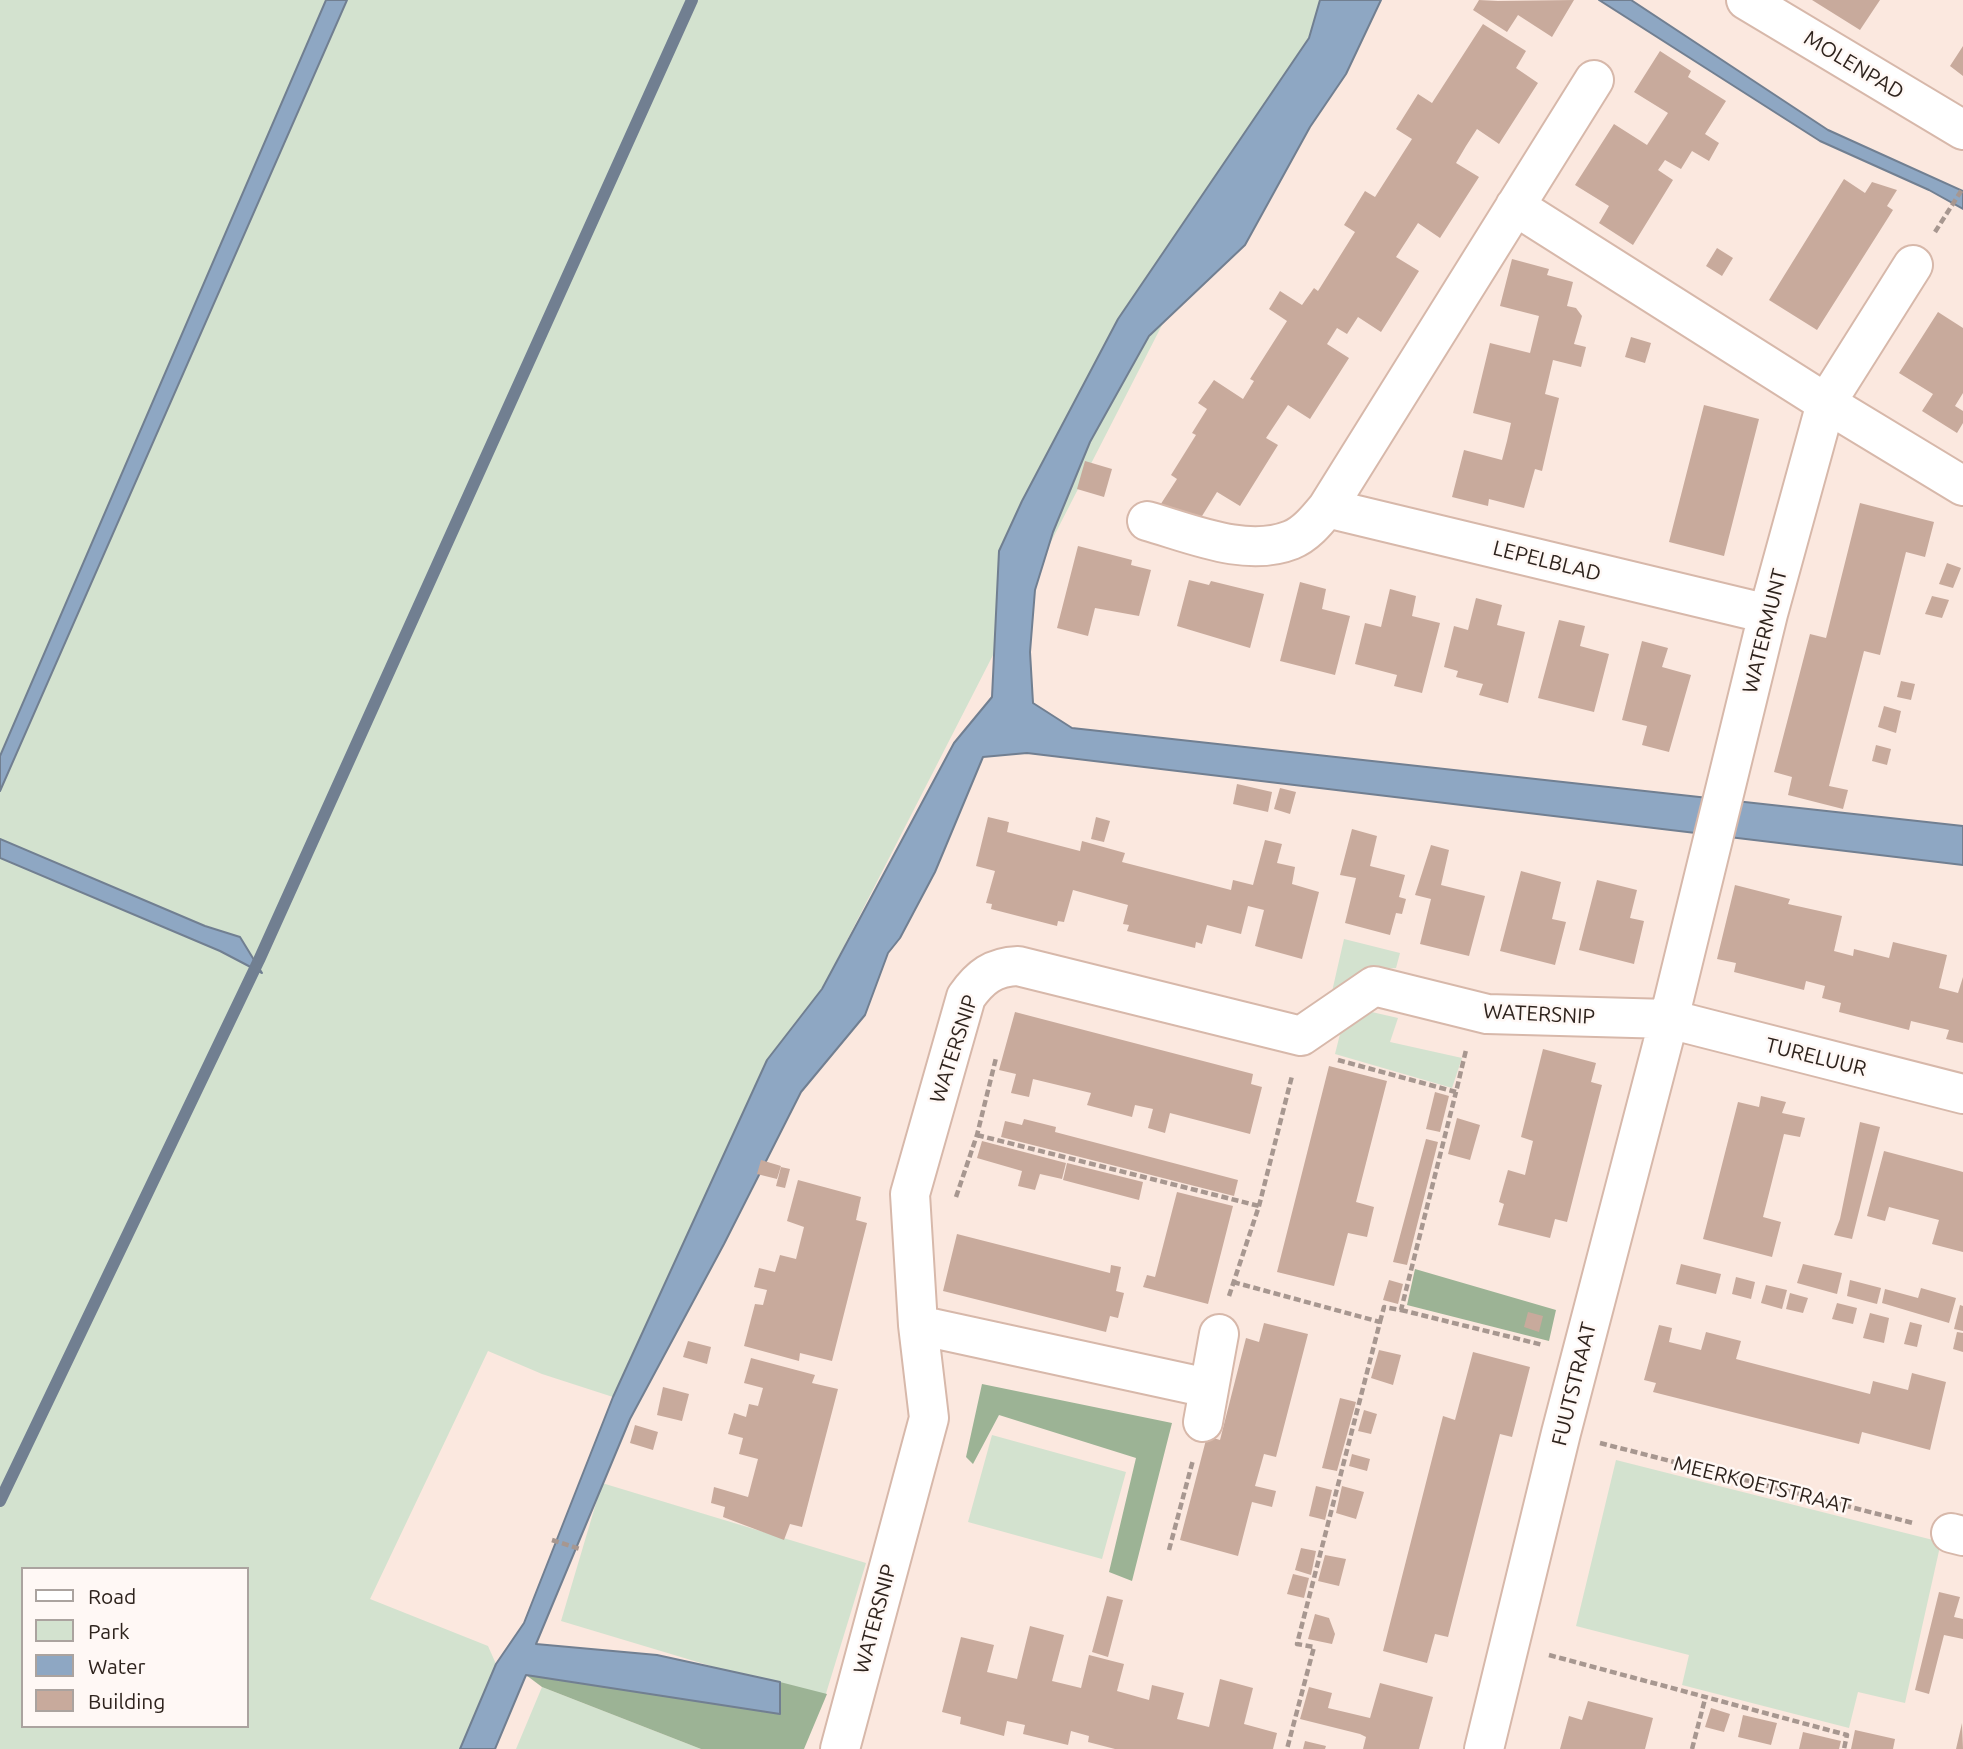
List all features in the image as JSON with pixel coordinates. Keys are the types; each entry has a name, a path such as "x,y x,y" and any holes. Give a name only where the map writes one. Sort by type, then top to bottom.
{"street":[{"name":"MOLENPAD","path":"1746,0 1963,130"},
{"path":"1147,521 1220,541 1261,547 1292,540 1312,526 1327,508 1594,80"},
{"path":"1515,206 1826,403 1963,486"},
{"name":"WATERMUNT","path":"1669,1019 1768,614 1826,403 1913,265"},
{"name":"LEPELBLAD","path":"1327,508 1768,614"},
{"name":"WATERSNIP","path":"840,1749 929,1418 918,1325 910,1194 966,997 976,982 1002,966 1018,965 1300,1043 1374,986 1487,1014 1669,1019"},
{"name":"TURELUUR","path":"1669,1019 1963,1094"},
{"name":"FUUTSTRAAT","path":"1484,1749 1561,1433 1669,1019"},
{"path":"918,1325 1205,1405 1219,1334"}],"path":[{"path":"1953,205 1963,188"},
{"path":"1401,1310 1476,1011"},
{"path":"1219,1334 1233,1282 1259,1206 1300,1043 1456,1092"},
{"path":"977,1135 1259,1206"},
{"path":"1233,1282 1380,1322"},
{"path":"1287,1749 1314,1647 1297,1644 1384,1307 1581,1355"},
{"path":"1169,1550 1205,1405"},
{"name":"MEERKOETSTRAAT","path":"1561,1433 1957,1535"},
{"path":"552,1540 580,1549"},
{"path":"1511,1644 1705,1699 1847,1735 1844,1749"},
{"path":"1692,1749 1705,1699"}],"green space":[{"path":"0,0 326,0 0,756"},
{"path":"347,0 1320,0 1309,38 822,989 767,1060 613,1397 542,1374 488,1351 370,1599 488,1646 496,1664 460,1749 0,1749 0,858 220,951 260,972 240,937 205,926 0,839 0,791"},
{"path":"1344,939 1400,953 1396,968 1377,969 1331,996"},
{"path":"1363,1010 1398,1018 1390,1042 1462,1058 1452,1088 1335,1054 1341,1030"},
{"path":"1415,1269 1556,1310 1549,1341 1407,1305"},
{"path":"982,1384 1172,1423 1132,1581 1109,1572 1136,1458 999,1415 973,1464 966,1457"},
{"path":"992,1435 1126,1472 1102,1559 968,1522"},
{"path":"1616,1460 1941,1542 1905,1703 1858,1692 1849,1728 1682,1685 1689,1655 1576,1626"},
{"path":"602,1483 866,1563 824,1700 561,1621"},
{"path":"526,1675 779,1714 780,1682 827,1694 804,1749 701,1749 542,1687"},
{"path":"542,1687 701,1749 516,1749"}],"water":[{"path":"326,0 347,0 0,791 0,756"},
{"path":"1320,0 1381,0 1346,74 1310,127 1245,245 1149,336 1090,442 1053,532 1035,590 1030,652 1033,703 1072,728 1963,826 1963,865 1027,753 983,757 935,872 900,938 888,953 865,1015 801,1092 724,1244 630,1419 536,1644 657,1655 780,1682 780,1714 526,1675 495,1749 460,1749 496,1664 524,1623 613,1397 767,1060 822,989 954,743 992,697 999,551 1022,501 1118,319 1309,38"},
{"path":"1599,0 1631,0 1828,130 1963,191 1963,209 1929,190 1820,141"},
{"path":"0,839 205,926 240,937 262,973 220,951 0,858"}],"building":[{"path":"1479,0 1574,0 1552,37 1518,15 1507,32 1473,10"},
{"path":"1812,0 1880,0 1860,30"},
{"path":"1483,24 1526,51 1516,68 1538,83 1499,144 1477,129 1466,146 1456,163 1479,177 1440,238 1418,223 1396,257 1419,271 1381,332 1358,317 1347,334 1337,328 1327,344 1349,358 1310,419 1288,405 1266,438 1278,445 1240,506 1217,492 1197,524 1155,513 1177,479 1171,475 1196,435 1192,433 1207,409 1198,403 1214,380 1243,399 1254,381 1250,379 1287,321 1269,309 1280,291 1302,305 1314,288 1318,291 1355,232 1344,225 1365,191 1375,197 1412,139 1396,129 1418,94 1432,103"},
{"path":"1963,46 1963,76 1950,66"},
{"path":"1660,51 1691,71 1688,77 1726,101 1705,134 1719,143 1709,161 1692,151 1681,169 1665,160 1658,170 1673,180 1633,245 1599,223 1609,206 1575,185 1614,124 1647,145 1668,113 1634,92"},
{"path":"1844,179 1865,193 1872,182 1897,190 1887,206 1893,210 1817,330 1769,300"},
{"path":"1717,248 1733,258 1722,276 1706,266"},
{"path":"1512,259 1549,269 1547,275 1573,282 1567,306 1576,308 1582,316 1574,344 1586,347 1581,367 1553,360 1545,394 1559,398 1542,471 1535,469 1524,508 1489,499 1488,506 1452,497 1464,450 1502,460 1507,441 1511,423 1473,413 1490,343 1530,353 1539,316 1500,306"},
{"path":"1938,312 1963,328 1963,393 1955,406 1963,411 1963,423 1957,433 1922,411 1933,394 1899,373"},
{"path":"1631,337 1651,343 1645,363 1625,357"},
{"path":"1704,405 1759,419 1724,556 1669,542"},
{"path":"1085,461 1112,469 1104,497 1077,489"},
{"path":"1860,503 1934,522 1925,557 1906,552 1880,655 1864,651 1829,786 1848,790 1843,809 1788,795 1792,777 1774,772 1810,634 1826,638"},
{"path":"1078,546 1132,560 1131,565 1151,570 1139,616 1095,608 1088,636 1057,628"},
{"path":"1947,563 1961,568 1953,588 1939,584"},
{"path":"1189,580 1209,585 1211,581 1264,594 1250,648 1177,626"},
{"path":"1300,582 1326,589 1322,609 1350,616 1335,675 1280,661"},
{"path":"1390,589 1416,596 1412,616 1440,623 1422,693 1394,686 1397,675 1355,664 1365,623 1381,627"},
{"path":"1932,596 1949,600 1942,618 1925,614"},
{"path":"1476,598 1502,605 1497,625 1525,632 1508,703 1479,695 1483,684 1456,677 1458,671 1444,667 1454,626 1468,630"},
{"path":"1559,620 1585,626 1580,646 1609,654 1594,712 1538,698"},
{"path":"1642,641 1668,648 1662,667 1691,675 1669,752 1642,745 1647,726 1622,720"},
{"path":"1901,681 1915,684 1911,700 1897,697"},
{"path":"1884,706 1901,711 1896,733 1878,727"},
{"path":"1876,745 1891,749 1887,765 1872,761"},
{"path":"1237,784 1272,792 1268,812 1233,804"},
{"path":"1280,788 1296,792 1290,814 1274,809"},
{"path":"988,817 1009,822 1007,832 1080,851 1082,841 1125,853 1122,862 1231,890 1233,880 1253,885 1265,840 1282,844 1277,863 1295,867 1292,884 1319,892 1302,959 1255,946 1264,910 1248,906 1241,934 1207,925 1202,944 1196,942 1195,948 1127,931 1129,925 1123,924 1128,905 1073,890 1064,922 1058,921 1057,926 991,909 992,904 986,903 995,871 976,866"},
{"path":"1096,817 1110,821 1104,842 1091,839"},
{"path":"1352,829 1377,836 1370,866 1405,875 1399,897 1406,899 1402,914 1396,913 1390,935 1345,923 1356,878 1340,875"},
{"path":"1431,845 1449,850 1441,885 1485,896 1469,956 1420,944 1431,899 1415,895"},
{"path":"1521,871 1561,882 1552,919 1566,922 1555,965 1500,951"},
{"path":"1597,880 1637,890 1630,918 1644,921 1634,964 1579,950"},
{"path":"1735,885 1790,899 1788,904 1842,916 1834,951 1853,956 1854,949 1889,958 1893,942 1947,955 1939,988 1958,993 1963,977 1963,1043 1946,1039 1949,1030 1911,1021 1909,1030 1839,1012 1841,1003 1822,998 1825,986 1806,981 1804,990 1734,972 1736,963 1717,959"},
{"path":"1015,1012 1253,1074 1251,1084 1262,1087 1250,1134 1170,1113 1165,1133 1148,1128 1153,1109 1135,1105 1132,1117 1087,1105 1091,1093 1033,1079 1029,1097 1011,1093 1016,1074 999,1070"},
{"path":"1543,1049 1596,1063 1591,1082 1602,1085 1567,1222 1555,1219 1550,1238 1498,1225 1504,1204 1499,1202 1508,1170 1525,1175 1533,1141 1521,1137"},
{"path":"1329,1066 1387,1081 1356,1202 1374,1207 1367,1237 1348,1233 1334,1286 1277,1272"},
{"path":"1435,1092 1449,1096 1440,1132 1426,1129"},
{"path":"1761,1096 1786,1102 1782,1113 1805,1118 1800,1137 1784,1134 1763,1217 1781,1222 1772,1257 1703,1239 1738,1102 1759,1107"},
{"path":"1457,1118 1480,1125 1470,1160 1448,1154"},
{"path":"1024,1119 1056,1127 1055,1132 1238,1180 1234,1196 1001,1137 1005,1121 1022,1125"},
{"path":"1860,1122 1880,1127 1852,1239 1834,1235 1840,1219"},
{"path":"1426,1139 1438,1142 1407,1265 1393,1262"},
{"path":"982,1141 1066,1163 1062,1179 1040,1174 1035,1190 1018,1186 1022,1171 977,1158"},
{"path":"1884,1151 1963,1172 1963,1252 1932,1244 1939,1220 1889,1207 1885,1221 1867,1216"},
{"path":"761,1160 781,1166 777,1179 757,1174"},
{"path":"1067,1163 1143,1182 1139,1200 1063,1180"},
{"path":"781,1167 790,1169 785,1188 776,1186"},
{"path":"798,1180 861,1197 856,1220 867,1223 832,1361 800,1353 799,1361 744,1346 755,1304 763,1305 767,1290 754,1287 759,1268 775,1272 780,1255 796,1259 804,1227 787,1221"},
{"path":"1177,1192 1233,1206 1208,1304 1143,1287 1147,1275 1155,1277"},
{"path":"957,1234 1110,1273 1111,1265 1121,1267 1116,1291 1124,1293 1118,1318 1110,1316 1106,1332 943,1291"},
{"path":"1681,1264 1721,1274 1716,1294 1676,1284"},
{"path":"1803,1264 1842,1273 1837,1294 1797,1283"},
{"path":"1736,1277 1755,1282 1751,1299 1732,1294"},
{"path":"1389,1280 1403,1284 1398,1304 1383,1300"},
{"path":"1850,1280 1881,1288 1877,1304 1847,1296"},
{"path":"1766,1285 1787,1290 1782,1309 1761,1303"},
{"path":"1921,1288 1956,1298 1949,1323 1882,1303 1885,1289 1918,1298"},
{"path":"1790,1293 1808,1298 1803,1313 1786,1309"},
{"path":"1837,1303 1857,1308 1853,1324 1832,1319"},
{"path":"1960,1305 1963,1306 1963,1331 1954,1329"},
{"path":"1528,1312 1543,1316 1539,1332 1524,1327"},
{"path":"1870,1313 1889,1318 1884,1343 1863,1338"},
{"path":"1910,1322 1922,1325 1917,1347 1904,1344"},
{"path":"1264,1323 1308,1334 1276,1457 1264,1454 1255,1486 1276,1491 1272,1507 1252,1502 1238,1556 1180,1540 1207,1436 1220,1440 1246,1338 1259,1342"},
{"path":"1659,1325 1672,1328 1669,1342 1701,1350 1706,1332 1741,1341 1736,1359 1870,1394 1873,1381 1908,1390 1912,1373 1946,1382 1930,1450 1862,1432 1859,1444 1653,1392 1656,1383 1644,1380"},
{"path":"1957,1332 1963,1333 1963,1352 1953,1349"},
{"path":"688,1341 711,1347 707,1364 683,1357"},
{"path":"1379,1350 1401,1355 1393,1385 1371,1378"},
{"path":"1473,1352 1530,1367 1512,1437 1500,1434 1448,1637 1435,1634 1427,1663 1383,1651 1443,1416 1455,1420"},
{"path":"751,1358 815,1375 812,1383 838,1389 802,1527 790,1524 784,1540 723,1517 725,1507 711,1503 714,1487 748,1497 758,1459 739,1454 743,1438 728,1434 734,1413 746,1417 749,1404 758,1406 763,1388 744,1383"},
{"path":"663,1387 689,1394 682,1421 657,1415"},
{"path":"1340,1398 1356,1402 1337,1471 1322,1468"},
{"path":"1364,1410 1377,1414 1371,1434 1358,1431"},
{"path":"635,1425 658,1432 653,1450 630,1443"},
{"path":"1352,1454 1370,1459 1367,1471 1349,1466"},
{"path":"1316,1486 1332,1490 1325,1520 1309,1516"},
{"path":"1342,1486 1364,1492 1356,1519 1336,1513"},
{"path":"1301,1548 1316,1551 1311,1575 1295,1570"},
{"path":"1325,1555 1346,1559 1339,1586 1318,1581"},
{"path":"1293,1574 1309,1578 1304,1598 1287,1594"},
{"path":"1939,1592 1960,1597 1954,1617 1963,1619 1963,1639 1944,1635 1929,1694 1915,1690"},
{"path":"1107,1596 1123,1600 1108,1657 1092,1652"},
{"path":"1315,1614 1329,1618 1335,1634 1332,1644 1308,1639"},
{"path":"1030,1626 1064,1635 1052,1681 1081,1688 1089,1655 1124,1664 1117,1691 1149,1700 1152,1685 1184,1693 1177,1719 1209,1727 1220,1679 1253,1688 1244,1724 1277,1733 1273,1749 1115,1749 1088,1742 1089,1736 1071,1731 1068,1745 1023,1734 1025,1725 1007,1721 1004,1736 960,1724 961,1717 942,1712 961,1637 994,1645 987,1672 1017,1679"},
{"path":"1380,1683 1433,1697 1419,1749 1363,1749 1366,1737 1360,1734 1300,1719 1309,1687 1332,1693 1328,1708 1370,1718"},
{"path":"1588,1701 1653,1718 1645,1749 1560,1749 1569,1716 1582,1720"},
{"path":"1711,1708 1730,1714 1724,1732 1705,1727"},
{"path":"1743,1715 1777,1723 1771,1745 1738,1737"},
{"path":"1962,1723 1963,1749 1956,1749"},
{"path":"1855,1730 1895,1739 1893,1749 1851,1749"},
{"path":"1803,1732 1841,1741 1839,1749 1799,1749"},
{"path":"1305,1741 1326,1746 1325,1749 1303,1749"}],"waterway":[{"path":"0,1501 259,960 692,0"}]}
